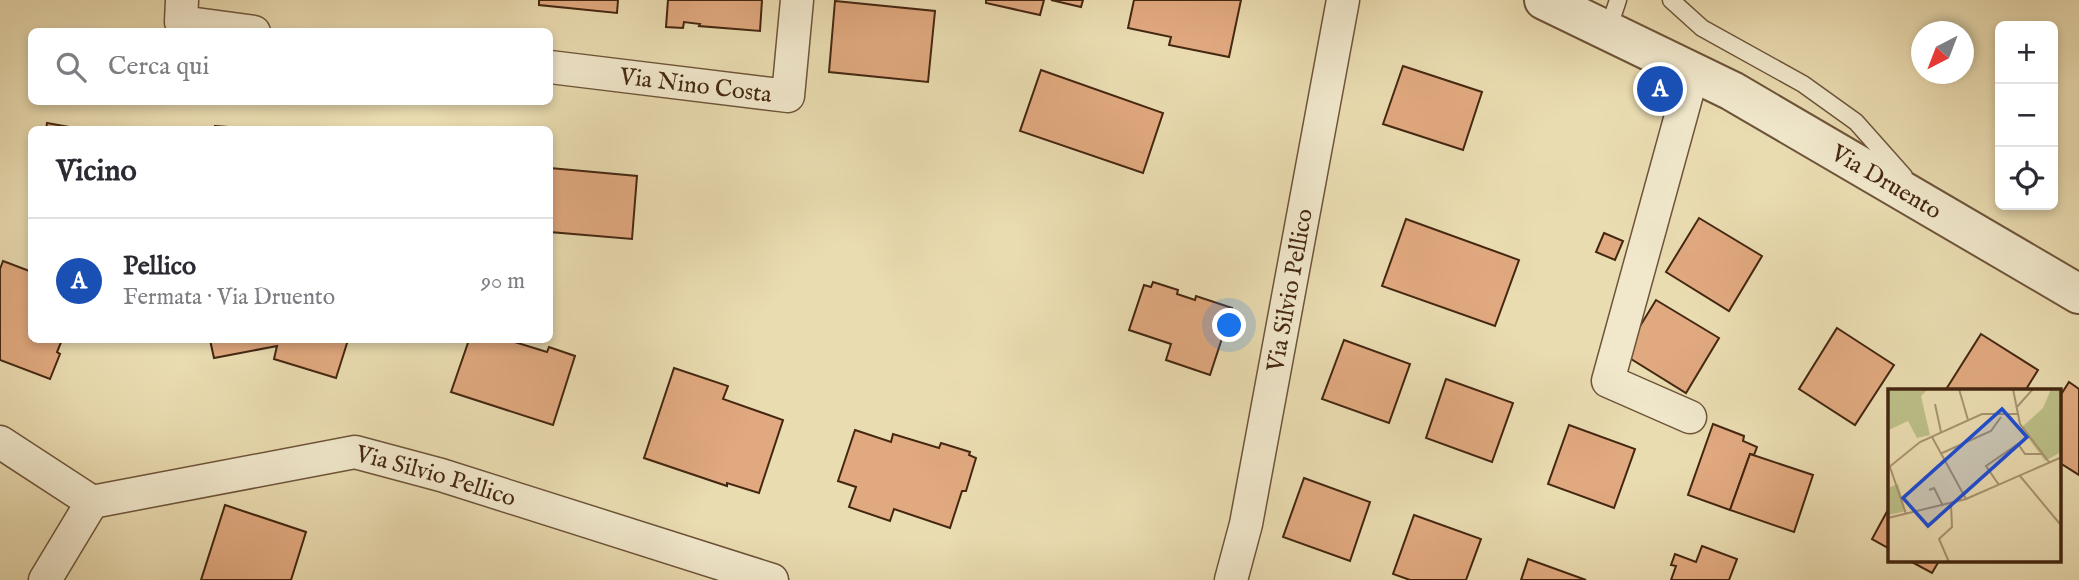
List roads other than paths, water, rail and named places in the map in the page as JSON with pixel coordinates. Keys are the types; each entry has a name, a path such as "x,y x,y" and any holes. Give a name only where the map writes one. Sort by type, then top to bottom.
{"street":[{"path":"182,0 181,22 225,28"},
{"name":"Via Nino Costa","path":"553,67 788,96 797,0"},
{"name":"Via Silvio Pellico","path":"1231,580 1246,524 1343,0"},
{"name":"Via Druento","path":"1544,0 1596,11 1693,72 1732,91 2079,295"},
{"path":"1690,417 1608,381 1693,72"},
{"path":"0,442 92,502 45,580"},
{"name":"Via Silvio Pellico","path":"92,502 355,452 441,475 772,580"}],"lane":[{"path":"1671,0 1702,28 1803,84 1856,122 1931,207"}],"place":[{"name":"Pellico","path":"1660,89"}]}
